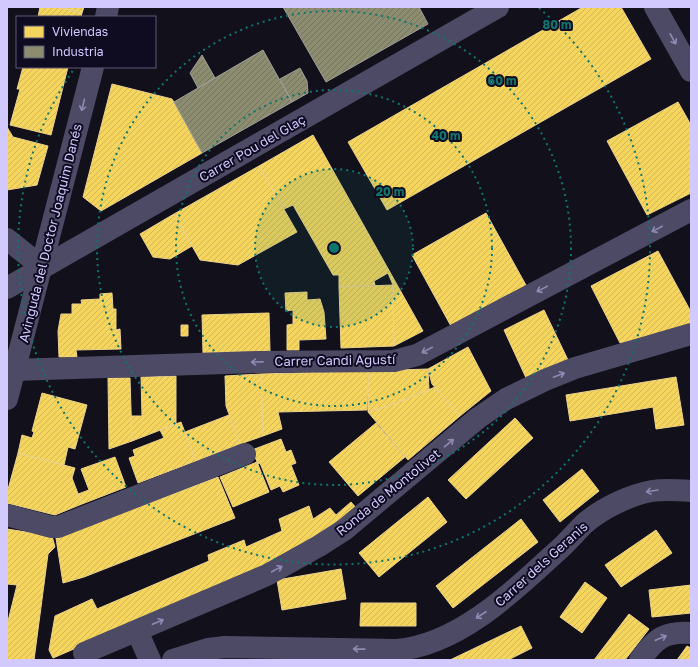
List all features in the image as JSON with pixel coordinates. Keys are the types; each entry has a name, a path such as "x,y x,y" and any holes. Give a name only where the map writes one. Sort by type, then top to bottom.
{"street":[{"name":"Carrer Pou del Glaç","path":"7,288 498,7"},
{"path":"655,7 691,71"},
{"name":"Avinguda del Doctor Joaquim Danés","path":"7,400 93,68"},
{"name":"Carrer Candi Agustí","path":"14,370 256,362 394,361 417,355 691,210"},
{"path":"7,239 42,267"},
{"name":"Ronda de Montolivet","path":"84,653 267,575 319,546 344,530 478,418 506,399 545,380 575,368 691,334"},
{"path":"7,515 52,527 58,527 245,454"},
{"name":"Carrer dels Geranis","path":"173,660 208,649 225,647 396,650 417,647 459,628 507,597 556,553 585,524 604,510 634,496 652,491 691,491"},
{"path":"137,631 150,660"},
{"path":"640,660 654,641 659,638 672,634 691,633"}],"building: Viviendas":[{"path":"40,7 58,7 82,13 81,16 38,16"},
{"path":"58,7 84,7 82,13"},
{"path":"583,7 621,7 651,59 387,210 348,142"},
{"path":"23,68 68,68 51,135 10,125 20,89 17,89"},
{"path":"112,84 172,99 202,153 101,211 83,197"},
{"path":"678,102 691,125 691,193 647,215 607,141"},
{"path":"7,127 13,137 48,146 37,185 7,190"},
{"path":"313,135 423,331 394,346 393,285 388,273 374,281 375,285 339,287 339,275 333,275 293,205 284,209 259,166"},
{"path":"259,166 297,232 238,265 200,260 174,214"},
{"path":"486,213 527,287 452,328 412,255"},
{"path":"174,214 192,246 170,259 153,257 140,234"},
{"path":"658,251 691,312 691,326 620,343 591,286"},
{"path":"393,285 394,346 341,348 339,287"},
{"path":"307,292 307,300 320,299 324,312 326,339 299,340 299,350 287,350 287,325 293,324 293,310 286,311 285,293"},
{"path":"112,293 113,309 116,309 116,330 120,329 121,349 76,350 77,357 59,357 58,331 61,314 72,314 72,304 82,304 81,300 100,299 100,294"},
{"path":"544,310 568,360 527,380 504,330"},
{"path":"269,313 270,351 203,353 202,315"},
{"path":"181,325 188,325 188,336 181,336"},
{"path":"468,347 491,391 460,416 432,384 428,369"},
{"path":"428,369 429,390 397,403 368,412 368,371"},
{"path":"368,371 367,410 278,412 282,429 263,436 261,374"},
{"path":"261,374 263,436 240,444 226,406 225,376"},
{"path":"176,376 176,424 132,441 131,416 142,416 141,377"},
{"path":"676,377 684,425 656,429 653,407 570,421 566,395"},
{"path":"108,378 130,378 132,441 109,449"},
{"path":"435,387 460,416 408,460 368,412 397,403"},
{"path":"42,393 87,405 75,449 68,447 64,465 18,453 22,435 32,438 34,432 32,431"},
{"path":"229,415 240,444 196,461 185,432"},
{"path":"515,418 533,438 466,499 448,480"},
{"path":"181,422 196,461 138,483 129,458 135,456 133,450 164,438 160,430"},
{"path":"376,423 405,457 358,496 329,462"},
{"path":"281,439 286,452 291,450 296,463 291,465 299,485 283,492 280,486 271,490 260,463 258,464 252,450"},
{"path":"18,453 75,468 72,478 82,504 55,515 7,503 7,493"},
{"path":"115,457 126,487 82,504 78,494 89,490 81,469"},
{"path":"257,462 269,492 233,507 220,477"},
{"path":"582,469 599,491 560,522 543,500"},
{"path":"218,477 235,518 84,577 63,583 56,538"},
{"path":"428,497 447,522 379,577 359,553"},
{"path":"351,502 358,510 290,556 53,658 49,650 55,616 92,599 97,609 209,561 208,555 244,540 246,547 282,531 279,519 309,506 313,519 330,508 336,515"},
{"path":"521,519 538,542 453,608 436,586"},
{"path":"7,529 52,536 55,547 48,554 34,660 7,660 7,625 17,585 7,584"},
{"path":"656,530 672,553 621,587 605,565"},
{"path":"341,569 346,599 282,610 277,580"},
{"path":"585,582 607,598 582,633 560,617"},
{"path":"691,585 691,613 652,617 649,590"},
{"path":"361,603 416,603 416,626 360,626"},
{"path":"629,614 649,629 625,660 594,660"},
{"path":"521,626 532,648 508,660 450,660"},
{"path":"687,646 691,648 691,660 677,660"}],"building: Industria":[{"path":"283,7 419,7 428,24 326,82"},
{"path":"263,50 292,102 202,153 174,102"},
{"path":"202,55 215,78 198,88 190,73"},
{"path":"300,68 307,81 308,93 292,102 280,79"}]}
